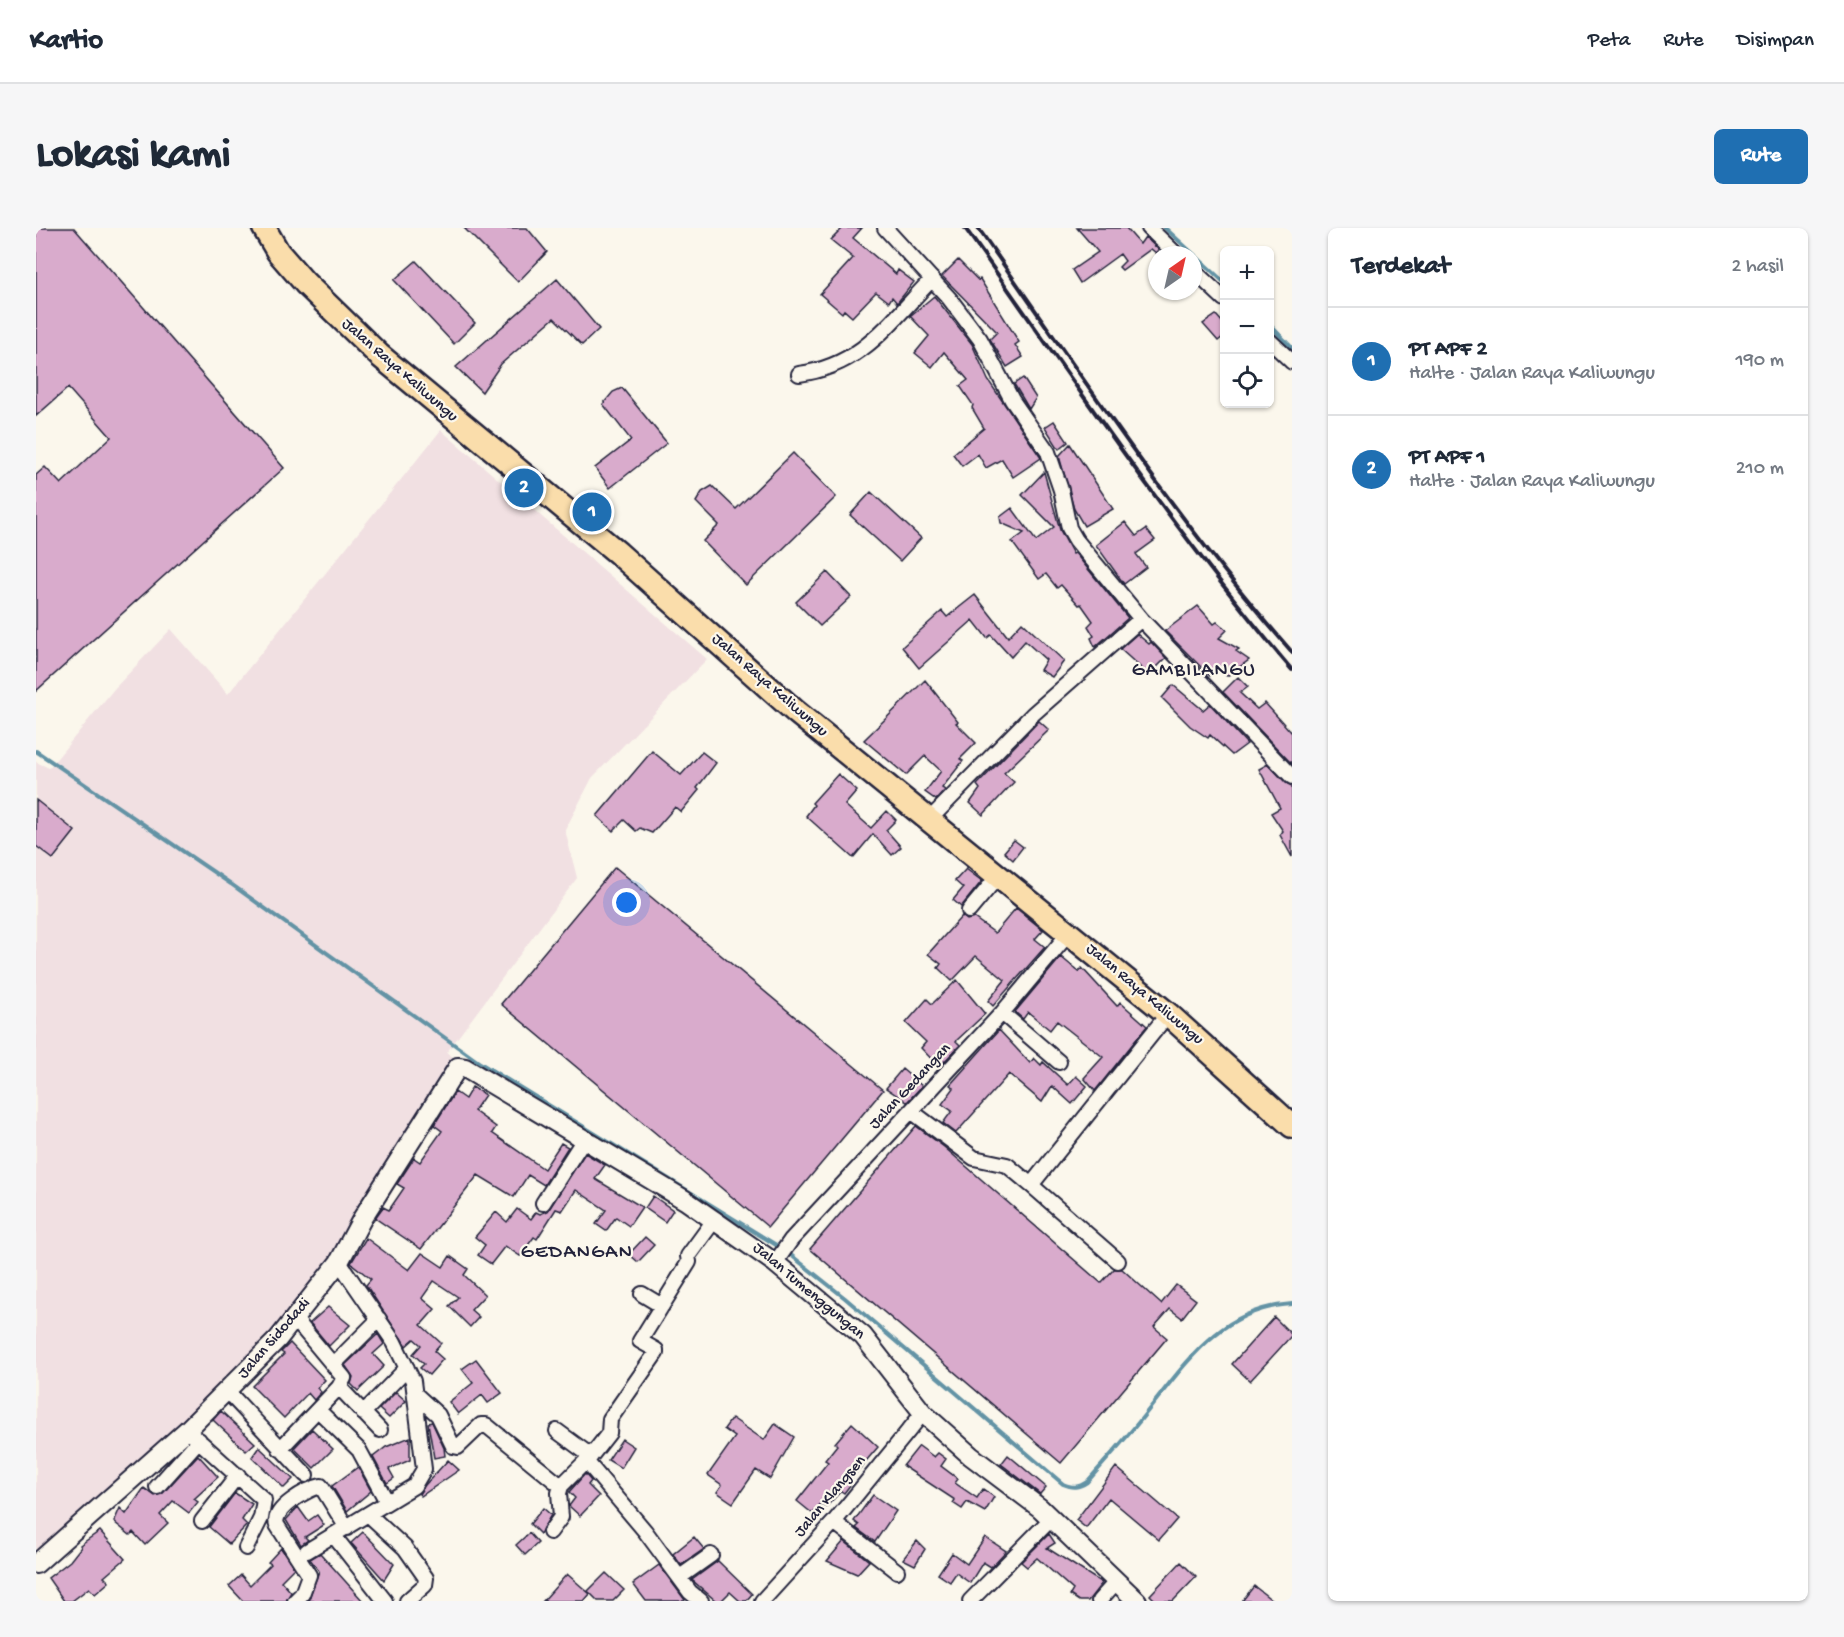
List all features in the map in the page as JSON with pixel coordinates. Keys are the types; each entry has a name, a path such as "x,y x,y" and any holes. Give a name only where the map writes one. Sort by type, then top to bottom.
{"main road":[{"name":"Jalan Raya Kaliwungu","path":"264,228 278,252 305,283 379,355 618,553 796,712 1168,1014 1292,1126"}],"street":[{"path":"885,228 959,309 980,339 1012,400 1046,448 1061,490 1071,532 1141,619 1292,777"},
{"path":"1149,228 1168,246"},
{"path":"1202,278 1220,295"},
{"path":"799,374 827,369 858,354 932,279"},
{"path":"1274,346 1292,362"},
{"path":"930,819 1032,714 1141,619"},
{"path":"969,911 999,875"},
{"name":"Jalan Gedangan","path":"777,1260 791,1240 1002,1013 1069,933"},
{"path":"1002,1013 1059,1062"},
{"path":"1031,1185 1168,1014"},
{"name":"Jalan Tumenggungan","path":"458,1067 465,1068 584,1139 715,1219 777,1260 863,1336 923,1413 971,1456 1051,1519 1137,1601"},
{"name":"Jalan Sidodadi","path":"36,1564 193,1435 227,1392 256,1363 339,1262 363,1217 458,1067"},
{"path":"911,1110 974,1158 1007,1165 1118,1261"},
{"path":"543,1203 584,1139"},
{"path":"550,1532 561,1517 558,1493 561,1486 588,1459 609,1433 610,1419 656,1353 656,1350 642,1337 690,1262 682,1252 715,1219"},
{"path":"307,1551 414,1486 424,1469 418,1396 407,1368 379,1319 339,1262"},
{"path":"642,1294 662,1306"},
{"path":"280,1449 339,1387 344,1378 294,1318"},
{"path":"333,1365 379,1319"},
{"path":"363,1413 407,1368"},
{"path":"339,1387 380,1430"},
{"path":"227,1392 306,1475"},
{"path":"418,1396 442,1420 453,1446 458,1447 481,1425 486,1425 561,1486"},
{"path":"318,1410 362,1455 387,1502"},
{"name":"Jalan Klangsen","path":"762,1601 834,1522 923,1413"},
{"path":"557,1431 588,1459 690,1592 701,1601"},
{"path":"157,1487 193,1435 264,1500 261,1518 246,1548"},
{"path":"202,1521 238,1475"},
{"path":"295,1601 302,1594 308,1571 279,1530 275,1521 276,1516 281,1509 321,1486 347,1528"},
{"path":"368,1514 405,1548 426,1578 425,1585 406,1601"},
{"path":"970,1601 1051,1519"},
{"path":"834,1522 897,1571"},
{"path":"334,1536 386,1601"},
{"path":"680,1577 711,1555"},
{"path":"1099,1601 1116,1582"}],"shaded area":[{"path":"441,430 707,659 592,778 565,830 577,878 447,1052 463,1066 325,1279 261,1355 36,1559 36,762 49,768 114,689 171,629 228,694"}],"building":[{"path":"36,228 74,228 284,468 36,691 36,475 45,467 61,484 111,437 68,388 36,416"},
{"path":"464,228 527,228 547,252 518,282"},
{"path":"843,228 862,228 853,238 896,274 898,270 914,282 897,303 892,297 889,302 876,292 852,317 844,310 842,313 820,294 853,258 831,240"},
{"path":"1077,228 1126,228 1140,244 1145,237 1155,246 1148,246 1148,251 1122,270 1119,267 1125,261 1120,254 1080,283 1072,270 1098,252"},
{"path":"958,260 978,280 980,279 1019,342 1015,345 1023,357 1007,367 990,339 997,332 942,276"},
{"path":"416,261 475,323 454,344 394,280"},
{"path":"557,279 599,329 582,345 554,318 501,364 482,392 456,367"},
{"path":"934,296 972,344 988,380 1041,458 1013,477 1002,459 986,468 978,454 962,466 953,454 984,428 972,408 973,405 960,386 968,380 944,352 932,367 915,353 929,336 910,316"},
{"path":"1216,315 1220,320 1220,339 1218,341 1203,324"},
{"path":"1023,378 1036,398 1029,409 1014,384"},
{"path":"622,388 667,443 610,488 595,468 631,440 603,404 613,392"},
{"path":"1054,421 1068,442 1059,449 1045,427"},
{"path":"1070,444 1113,509 1084,526 1074,509 1059,456"},
{"path":"793,453 836,497 746,585 703,541 719,525 696,502 702,492 712,486 736,509"},
{"path":"1044,472 1060,530 1073,554 1075,553 1128,618 1095,647 1091,638 1094,636 1088,626 1093,621 1081,604 1079,605 1061,585 1057,588 1046,574 1039,579 1012,542 1024,533 1001,523 1000,517 1012,508 1036,541 1054,527 1022,495"},
{"path":"871,492 921,538 900,561 850,515"},
{"path":"1125,522 1136,536 1146,529 1155,540 1136,554 1146,567 1124,584 1096,545"},
{"path":"827,572 851,597 820,626 796,602"},
{"path":"975,595 1008,637 1022,622 1064,661 1052,677 1040,670 1046,660 1025,641 1011,657 991,635 987,638 973,620 919,668 902,647 942,611 947,617"},
{"path":"1198,606 1214,624 1217,622 1227,630 1219,638 1239,649 1236,651 1249,660 1227,676 1217,669 1210,676 1165,631"},
{"path":"1137,634 1149,644 1151,642 1166,658 1149,675 1120,649"},
{"path":"1238,677 1248,687 1240,693 1257,709 1265,703 1292,733 1292,764 1223,692"},
{"path":"925,680 958,722 956,723 976,743 960,759 963,761 942,788 945,790 936,800 925,792 941,771 925,756 906,775 864,740"},
{"path":"1173,685 1203,710 1210,704 1247,744 1232,755 1210,735 1208,738 1190,726 1162,698"},
{"path":"1039,721 1049,730 1004,773 1014,782 983,815 970,803 980,789 977,785"},
{"path":"652,751 681,775 702,752 716,763 697,788 699,790 681,812 675,807 652,833 640,828 636,831 624,820 613,831 597,816"},
{"path":"1268,764 1286,783 1292,786 1292,857 1280,835 1283,831 1271,813 1280,808 1259,769"},
{"path":"838,774 857,791 845,805 871,828 887,811 896,820 886,830 901,847 892,855 873,834 853,858 806,816 814,805 812,803"},
{"path":"36,800 75,831 53,859 36,846"},
{"path":"1014,840 1023,847 1013,860 1004,852"},
{"path":"615,867 883,1090 768,1227 501,1004"},
{"path":"966,869 982,881 961,907 953,900 963,888 955,881"},
{"path":"1016,908 1043,930 1035,939 1045,947 993,1006 988,1001 1005,980 976,956 952,981 938,968 941,964 928,954 962,916 967,920 974,918 995,933"},
{"path":"1061,957 1079,972 1082,968 1117,1006 1120,1002 1147,1026 1095,1091 1084,1078 1103,1057 1057,1021 1050,1030 1028,1012 1023,1019 1015,1012"},
{"path":"957,980 985,1014 956,1041 960,1045 939,1067 921,1048 926,1042 906,1023 927,999 932,1004"},
{"path":"999,1030 1030,1063 1034,1058 1041,1065 1043,1062 1068,1085 1076,1076 1087,1086 1072,1104 1052,1086 1042,1102 1009,1074 956,1133 943,1123 952,1111 942,1104 954,1088 950,1085"},
{"path":"902,1069 922,1086 907,1102 886,1088"},
{"path":"472,1087 485,1095 474,1111 496,1127 492,1133 544,1169 561,1143 568,1147 544,1185 528,1175 514,1197 478,1175 421,1249 375,1218 383,1207 389,1210 404,1188 397,1184 414,1158 420,1162 442,1131 434,1125 455,1092 465,1099"},
{"path":"916,1126 944,1147 1101,1283 1114,1269 1122,1269 1161,1304 1176,1285 1196,1300 1182,1318 1170,1309 1154,1327 1167,1338 1061,1463 810,1249"},
{"path":"585,1153 605,1165 595,1179 642,1207 629,1226 616,1217 606,1231 596,1224 606,1210 576,1190 562,1211 556,1209 537,1239 534,1237 520,1256 505,1246 491,1264 478,1255 485,1245 475,1237 496,1212 507,1222 517,1209 531,1219 536,1212 540,1214 548,1211"},
{"path":"653,1196 673,1210 665,1222 645,1208"},
{"path":"645,1237 654,1245 638,1262 629,1254"},
{"path":"366,1238 409,1270 422,1253 443,1267 450,1256 468,1269 464,1275 485,1295 471,1310 479,1317 470,1327 449,1306 458,1297 434,1281 422,1298 435,1309 421,1325 441,1343 434,1351 443,1359 429,1375 420,1368 424,1364 413,1354 421,1345 414,1339 406,1346 366,1285 371,1279 351,1263"},
{"path":"328,1307 350,1325 329,1346 310,1323"},
{"path":"1274,1317 1292,1335 1250,1381 1232,1364"},
{"path":"378,1334 384,1344 373,1354 384,1366 358,1391 351,1384 353,1377 345,1365"},
{"path":"290,1343 325,1380 317,1388 321,1392 314,1400 308,1393 284,1418 252,1386 284,1354 281,1352"},
{"path":"476,1359 502,1393 488,1403 482,1395 458,1414 449,1402 473,1383 462,1369"},
{"path":"396,1392 406,1401 389,1418 379,1409"},
{"path":"221,1411 255,1443 246,1451 213,1420"},
{"path":"732,1418 764,1440 775,1424 794,1437 770,1479 756,1470 733,1503 717,1492 722,1485 708,1475 735,1437 724,1429"},
{"path":"432,1422 444,1448 445,1456 434,1458 428,1423"},
{"path":"852,1423 878,1447 848,1482 851,1484 844,1493 841,1491 826,1507 821,1503 813,1514 797,1501 828,1462 825,1460 837,1445 835,1443"},
{"path":"312,1429 333,1449 314,1468 294,1448"},
{"path":"410,1437 410,1460 389,1469 394,1478 387,1483 373,1457 386,1447"},
{"path":"622,1439 634,1447 621,1468 608,1460"},
{"path":"919,1446 934,1457 938,1453 946,1459 941,1466 958,1479 955,1483 977,1498 983,1489 994,1497 985,1512 967,1502 962,1509 953,1503 955,1500 903,1466"},
{"path":"259,1447 293,1479 284,1488 252,1457"},
{"path":"198,1455 218,1477 194,1499 198,1502 189,1513 173,1501 160,1515 168,1523 145,1545 133,1532 130,1535 114,1522 120,1508 126,1514 144,1488 155,1496 163,1493"},
{"path":"1008,1455 1046,1487 1040,1494 1001,1464"},
{"path":"448,1460 459,1470 421,1496 419,1494 425,1485"},
{"path":"358,1467 371,1491 347,1511 332,1486"},
{"path":"1116,1467 1177,1519 1159,1540 1109,1498 1086,1528 1076,1520"},
{"path":"585,1474 591,1481 588,1485 599,1496 580,1516 569,1506 575,1498 569,1492"},
{"path":"235,1493 252,1504 242,1520 247,1525 229,1544 209,1527"},
{"path":"873,1495 896,1511 875,1542 856,1528 859,1525 854,1521"},
{"path":"298,1507 308,1521 317,1515 324,1525 305,1537 308,1540 301,1545 286,1520"},
{"path":"543,1508 551,1515 540,1534 530,1524"},
{"path":"100,1531 125,1559 104,1577 109,1582 95,1594 89,1588 72,1601 64,1601 48,1578 70,1561 81,1547 80,1545"},
{"path":"363,1532 394,1564 384,1580 351,1543"},
{"path":"529,1533 538,1543 525,1555 516,1545"},
{"path":"1049,1534 1055,1543 1047,1548 1102,1583 1088,1601 1079,1601 1070,1595 1073,1590 1037,1558 1027,1567 1021,1562"},
{"path":"694,1537 704,1549 681,1565 673,1554"},
{"path":"985,1537 1006,1551 991,1567 983,1562 970,1583 956,1573 950,1582 938,1574 952,1553 967,1564"},
{"path":"844,1541 869,1561 857,1574 827,1561"},
{"path":"917,1541 925,1549 915,1565 903,1559"},
{"path":"281,1548 294,1568 281,1581 291,1592 286,1601 243,1601 229,1586 241,1575 250,1585 271,1564 268,1562"},
{"path":"320,1553 363,1601 308,1601 319,1571 310,1559"},
{"path":"718,1561 752,1594 746,1601 740,1601 730,1592 721,1601 716,1601 692,1580"},
{"path":"1181,1562 1196,1577 1173,1601 1156,1601 1150,1595"},
{"path":"659,1565 684,1601 646,1601 633,1584"},
{"path":"606,1573 624,1590 613,1601 598,1601 588,1591"},
{"path":"567,1574 590,1594 584,1601 543,1601"},
{"path":"1254,1586 1273,1601 1242,1601"}],"waterway":[{"path":"1165,228 1220,278"},
{"path":"1274,329 1292,348"},
{"path":"36,751 231,884 480,1063 781,1248"},
{"path":"787,1252 845,1298 1063,1484 1073,1487 1087,1482 1179,1372 1210,1339 1246,1315 1292,1304"}],"railway":[{"path":"965,228 1164,508 1292,670"},
{"path":"978,228 1168,498 1249,602 1292,652"}],"place":[{"name":"PT APF 1","path":"524,488"},
{"name":"PT APF 2","path":"592,512"}],"district":[{"name":"GAMBILANGU","path":"1194,671"},
{"name":"GEDANGAN","path":"577,1253"}]}
